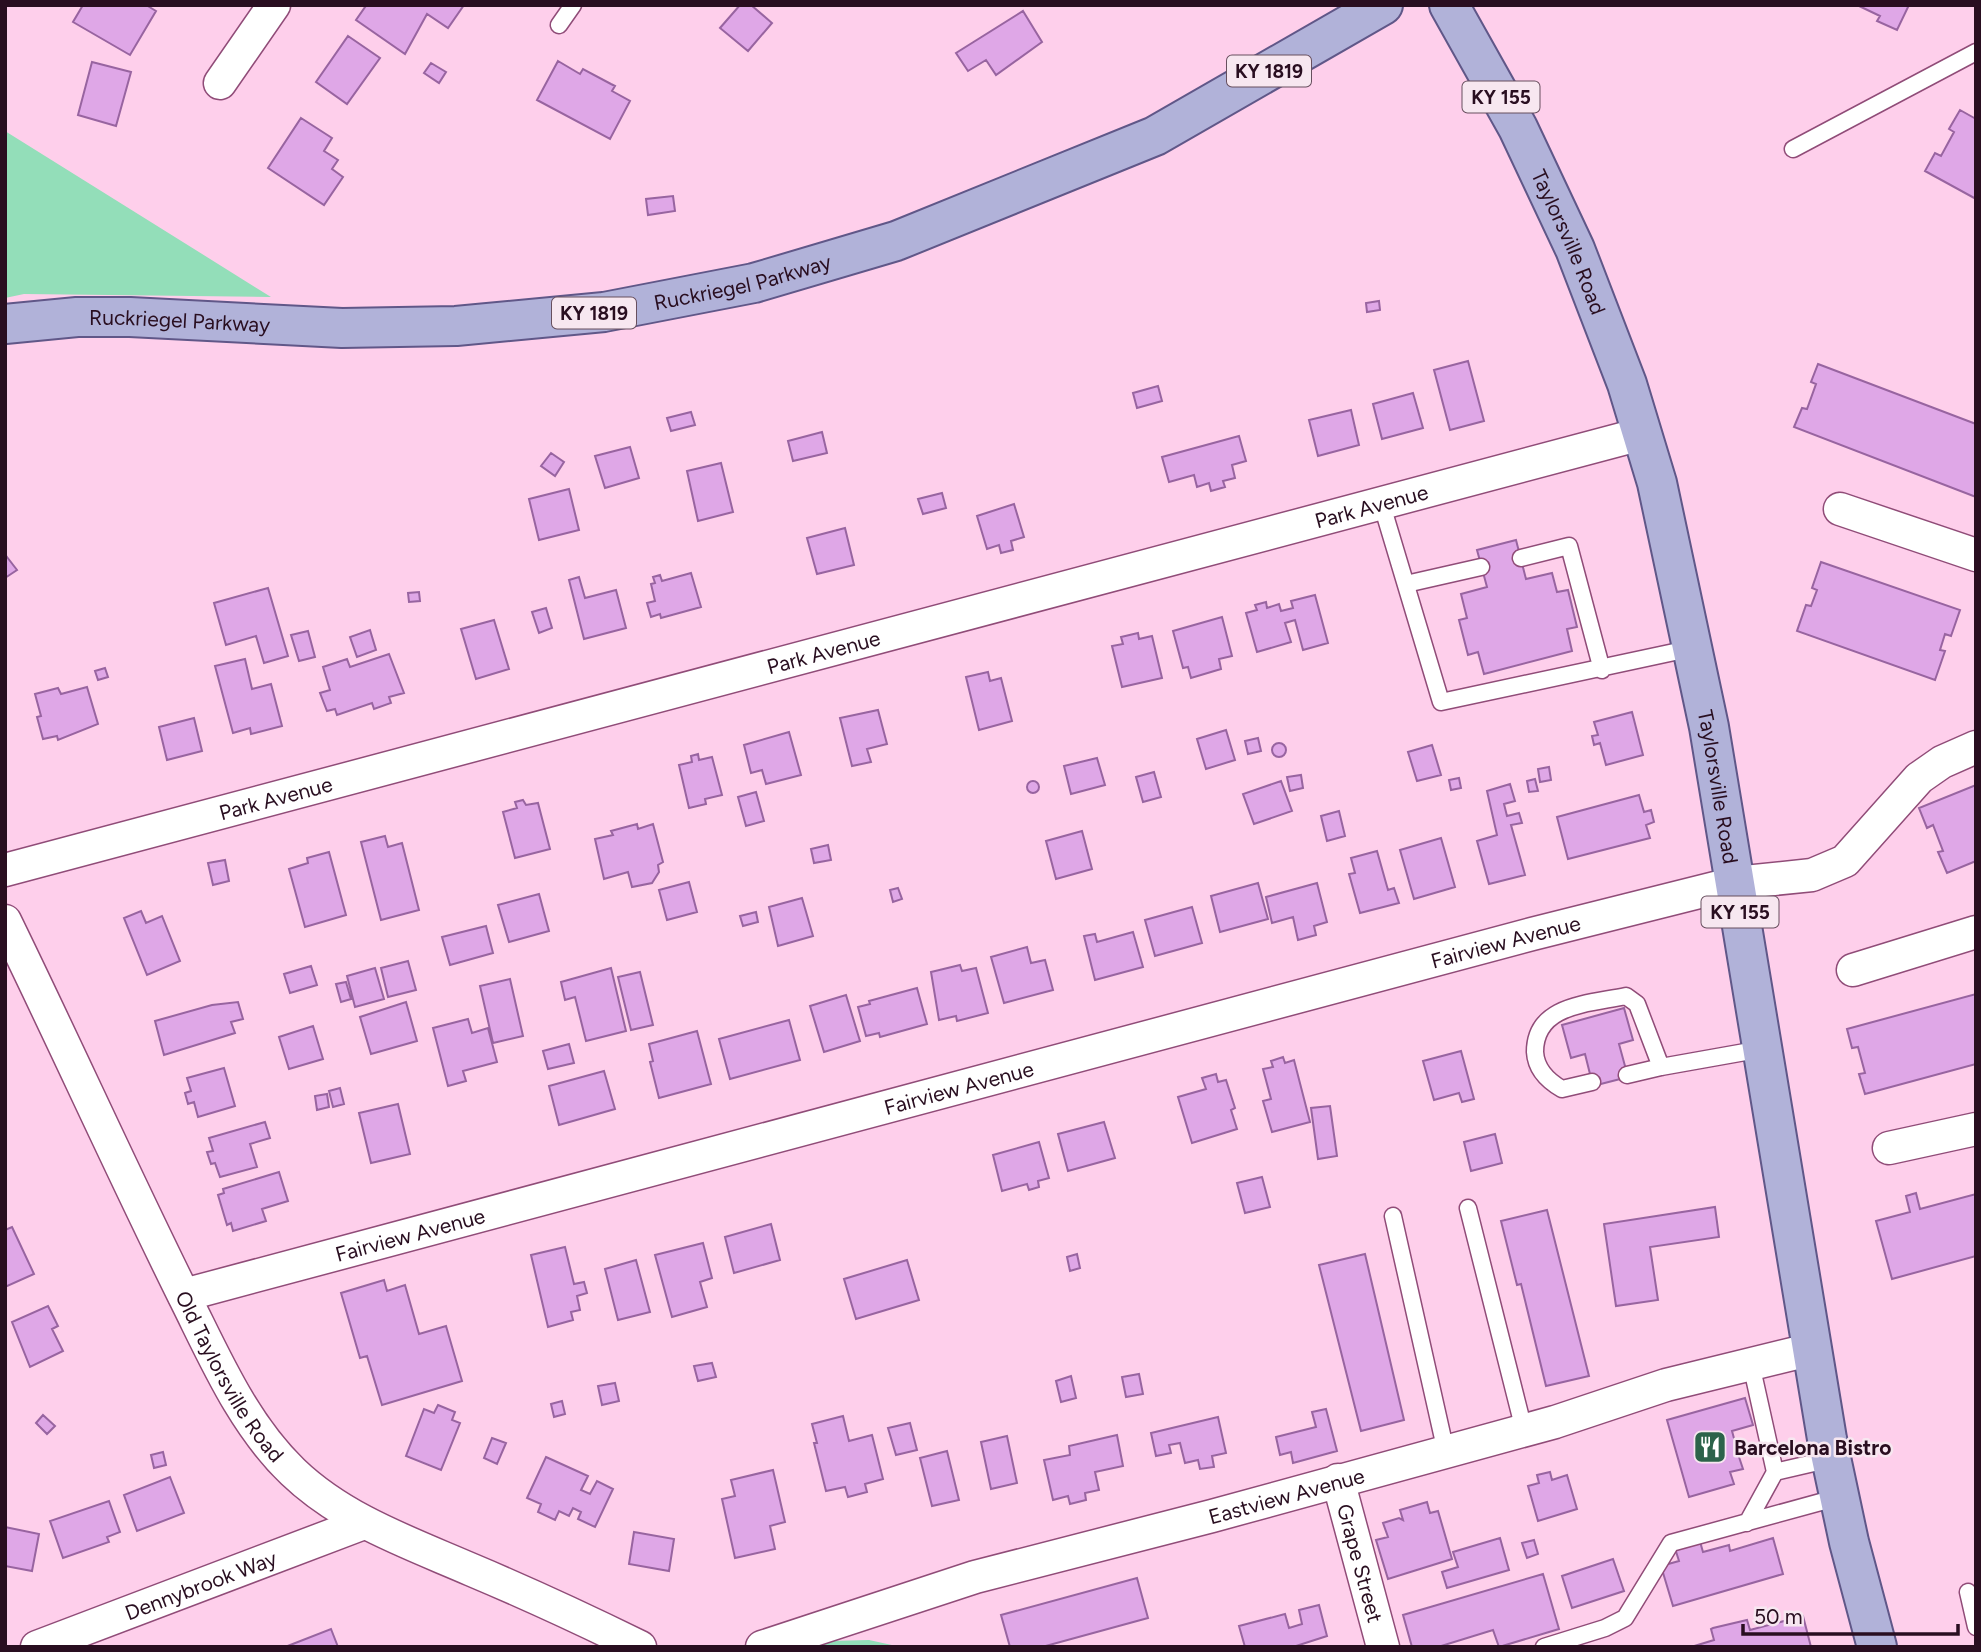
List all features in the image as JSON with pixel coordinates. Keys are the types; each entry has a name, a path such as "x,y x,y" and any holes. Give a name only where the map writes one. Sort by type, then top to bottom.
{"main road":[{"name":"Ruckriegel Parkway","path":"5,324 77,317 116,317 342,328 456,327 604,312 754,283 896,241 1155,136 1383,5"},
{"name":"Taylorsville Road","path":"1448,5 1477,51 1554,203 1627,384 1670,533 1735,883 1831,1459 1877,1647"}],"street":[{"path":"220,83 274,5"},
{"name":"Park Avenue","path":"5,870 1641,434"},
{"path":"1840,509 1976,555"},
{"name":"Fairview Avenue","path":"184,1295 1532,934 1735,883 1812,875 1845,861 1919,778 1942,762 1976,747"},
{"name":"Old Taylorsville Road","path":"5,921 212,1353 261,1436 293,1472 364,1523 564,1609 640,1647"},
{"path":"1853,970 1976,932"},
{"path":"1889,1148 1976,1129"},
{"name":"Eastview Avenue","path":"762,1647 975,1577 1446,1452 1666,1385 1813,1349"},
{"name":"Grape Street","path":"1338,1480 1382,1647"},
{"name":"Dennybrook Way","path":"37,1647 364,1523"}],"lane":[{"path":"559,24 573,5"},
{"path":"1793,149 1976,52"},
{"path":"1381,502 1441,702 1602,670 1693,648"},
{"path":"1521,558 1569,546 1602,670"},
{"path":"1406,584 1481,567"},
{"path":"1592,1082 1562,1089 1548,1081 1536,1061 1535,1038 1542,1022 1556,1012 1626,996 1637,1004 1661,1067"},
{"path":"1627,1074 1762,1049"},
{"path":"1468,1208 1524,1430"},
{"path":"1393,1216 1446,1452"},
{"path":"1747,1522 1775,1472 1751,1364"},
{"path":"1775,1472 1831,1459"},
{"path":"1544,1647 1605,1628 1625,1618 1671,1543 1839,1497"},
{"path":"1968,1592 1976,1627"}],"green space":[{"path":"5,131 271,297 24,294 5,298"},
{"path":"869,1640 901,1647 811,1647 830,1641"}],"building":[{"path":"83,5 146,5 156,11 130,55 73,22"},
{"path":"363,5 464,5 448,28 427,14 405,54 356,20 365,7"},
{"path":"740,5 751,5 772,23 748,51 720,28"},
{"path":"1857,5 1909,5 1897,30 1877,21 1880,16"},
{"path":"1023,11 1042,42 996,75 986,60 968,71 956,53"},
{"path":"348,36 380,58 347,104 316,82"},
{"path":"558,61 580,74 583,69 615,86 612,91 630,101 610,139 537,100"},
{"path":"92,62 131,72 116,126 78,115"},
{"path":"431,63 446,72 439,83 424,73"},
{"path":"1960,110 1976,119 1976,199 1925,171 1935,153 1941,156 1954,132 1949,129"},
{"path":"301,118 332,138 324,151 338,160 332,169 343,177 324,205 268,168"},
{"path":"673,196 675,211 648,215 646,199"},
{"path":"1379,301 1380,310 1367,312 1366,303"},
{"path":"1468,361 1484,421 1450,430 1434,370"},
{"path":"1818,364 1976,424 1976,497 1794,427 1802,408 1807,409 1816,384 1811,382"},
{"path":"1158,386 1162,401 1137,408 1133,393"},
{"path":"1413,393 1423,428 1382,439 1373,404"},
{"path":"1351,410 1359,445 1318,456 1309,420"},
{"path":"691,412 695,425 671,431 667,418"},
{"path":"822,432 827,453 793,461 788,441"},
{"path":"1239,436 1246,461 1232,465 1235,478 1223,481 1225,487 1211,491 1209,483 1197,487 1194,475 1169,482 1162,457"},
{"path":"630,447 639,478 605,488 595,456"},
{"path":"551,453 564,462 555,476 541,466"},
{"path":"721,463 733,512 698,521 687,471"},
{"path":"569,489 579,530 539,540 529,499"},
{"path":"942,493 946,508 923,514 918,499"},
{"path":"1014,504 1024,537 1011,541 1013,550 1001,553 999,545 987,549 977,516"},
{"path":"845,528 854,565 817,574 807,538"},
{"path":"1516,540 1526,579 1552,573 1557,592 1568,590 1577,627 1567,629 1572,651 1484,674 1478,652 1468,655 1459,620 1467,618 1461,594 1487,587 1477,550"},
{"path":"7,557 17,570 5,578 5,559"},
{"path":"1821,562 1960,610 1951,636 1945,634 1940,650 1945,651 1935,680 1797,631 1806,605 1811,606 1817,590 1812,588"},
{"path":"691,573 701,607 661,618 660,614 651,617 647,603 655,601 651,584 655,583 653,577 660,575 662,581"},
{"path":"579,577 585,598 616,590 626,628 584,639 569,580"},
{"path":"268,588 288,656 264,663 256,636 226,645 214,603"},
{"path":"419,592 420,601 409,602 408,593"},
{"path":"1315,595 1328,643 1303,650 1295,620 1285,623 1291,642 1257,652 1246,613 1257,610 1255,605 1266,602 1267,608 1279,604 1281,611 1293,608 1291,601"},
{"path":"546,608 552,628 539,633 532,612"},
{"path":"1222,617 1232,656 1219,659 1221,669 1191,678 1188,667 1183,668 1173,631"},
{"path":"494,620 509,669 476,679 461,629"},
{"path":"370,630 376,650 357,657 350,637"},
{"path":"308,631 315,657 299,661 291,635"},
{"path":"1138,633 1139,639 1152,636 1162,678 1122,687 1112,646 1123,644 1121,637"},
{"path":"389,654 404,693 389,697 391,703 374,709 372,703 337,715 335,709 327,711 320,693 330,690 323,667 347,659 350,667"},
{"path":"245,659 252,689 271,684 282,726 251,734 250,728 233,733 215,666"},
{"path":"105,668 108,677 98,680 95,671"},
{"path":"988,672 990,681 1001,678 1012,721 979,730 966,677"},
{"path":"87,687 98,724 58,740 57,736 43,739 35,694 58,688 61,694"},
{"path":"878,710 887,744 867,749 871,762 852,766 840,718"},
{"path":"1632,712 1643,755 1606,765 1600,743 1594,745 1592,736 1598,735 1594,722"},
{"path":"194,718 202,751 167,760 159,727"},
{"path":"1226,730 1235,760 1206,769 1197,739"},
{"path":"789,732 801,775 766,784 762,770 751,773 744,745"},
{"path":"1258,738 1261,751 1248,754 1245,741"},
{"path":"1276,743 1282,743 1286,750 1282,757 1276,757 1272,753 1272,747"},
{"path":"1432,745 1441,775 1417,781 1408,752"},
{"path":"698,754 699,760 712,757 722,795 705,799 706,804 689,808 679,765 692,762 691,756"},
{"path":"1097,758 1105,785 1071,794 1064,766"},
{"path":"1549,767 1551,780 1540,782 1538,769"},
{"path":"1154,772 1161,797 1143,802 1136,777"},
{"path":"1301,775 1303,788 1290,791 1287,777"},
{"path":"1459,778 1461,788 1451,790 1449,780"},
{"path":"1535,779 1538,791 1529,792 1527,781"},
{"path":"1033,781 1039,787 1033,793 1027,787"},
{"path":"1281,781 1292,811 1254,824 1243,794"},
{"path":"1510,784 1515,801 1504,804 1507,816 1519,813 1522,823 1511,825 1525,875 1489,884 1477,841 1497,835 1487,791"},
{"path":"1976,785 1976,861 1947,873 1938,852 1943,851 1933,825 1927,828 1919,808"},
{"path":"756,792 764,821 746,826 738,797"},
{"path":"1639,795 1644,812 1651,810 1654,822 1646,825 1650,838 1568,859 1557,817"},
{"path":"523,800 526,805 538,803 550,849 515,858 503,812 517,808 515,802"},
{"path":"1339,811 1345,836 1327,841 1321,816"},
{"path":"637,824 638,829 653,824 663,862 658,865 659,872 652,883 632,887 628,872 604,879 595,839 613,835 611,831"},
{"path":"1082,831 1092,869 1056,879 1046,841"},
{"path":"385,836 388,847 402,843 419,910 381,920 361,842"},
{"path":"1441,838 1455,887 1414,899 1400,850"},
{"path":"828,845 831,860 814,863 811,849"},
{"path":"1377,851 1388,890 1394,888 1399,903 1360,913 1349,874 1355,873 1351,858"},
{"path":"329,852 346,915 305,927 289,869 308,863 307,858"},
{"path":"225,860 229,881 213,885 208,863"},
{"path":"689,882 697,912 667,920 659,890"},
{"path":"1258,883 1268,919 1220,932 1211,896"},
{"path":"1317,883 1327,922 1314,926 1316,935 1298,940 1293,917 1272,923 1266,897"},
{"path":"898,888 902,899 893,902 890,890"},
{"path":"539,894 549,931 509,942 498,905"},
{"path":"802,898 813,936 778,946 769,907"},
{"path":"1192,907 1202,943 1155,956 1145,920"},
{"path":"141,911 146,923 162,916 180,961 147,975 124,918"},
{"path":"756,912 758,922 743,926 740,916"},
{"path":"486,926 493,953 450,965 442,937"},
{"path":"1133,932 1143,967 1095,980 1084,936 1095,934 1097,942"},
{"path":"1027,947 1031,963 1045,960 1053,990 1004,1003 991,957"},
{"path":"408,961 416,990 388,997 381,968"},
{"path":"960,965 962,971 976,968 988,1013 957,1021 956,1016 939,1020 931,972"},
{"path":"311,966 317,985 290,993 284,974"},
{"path":"375,968 384,999 355,1007 347,976"},
{"path":"611,968 626,1031 586,1041 575,997 565,1000 561,982"},
{"path":"640,972 653,1025 631,1030 618,977"},
{"path":"510,979 523,1036 493,1043 480,986"},
{"path":"346,982 351,999 341,1002 336,984"},
{"path":"917,988 927,1024 880,1037 879,1033 866,1036 858,1007 870,1004 869,1001"},
{"path":"1976,994 1976,1064 1865,1094 1859,1074 1865,1073 1858,1047 1852,1048 1847,1029"},
{"path":"846,995 860,1041 824,1052 810,1006"},
{"path":"238,1002 243,1019 231,1022 235,1033 164,1055 155,1021 212,1005"},
{"path":"406,1002 417,1041 371,1054 360,1017"},
{"path":"1624,1008 1633,1040 1619,1044 1628,1077 1593,1086 1585,1054 1571,1058 1562,1025"},
{"path":"468,1019 472,1033 488,1028 497,1062 463,1071 466,1081 448,1086 433,1028"},
{"path":"789,1020 800,1060 730,1079 719,1039"},
{"path":"313,1026 323,1059 289,1069 279,1037"},
{"path":"697,1031 711,1084 659,1098 650,1062 653,1061 649,1044"},
{"path":"569,1044 574,1063 548,1069 543,1051"},
{"path":"1461,1051 1474,1099 1462,1102 1459,1093 1434,1100 1423,1061"},
{"path":"1283,1057 1285,1063 1294,1060 1310,1122 1272,1132 1263,1101 1271,1099 1263,1069 1273,1067 1271,1061"},
{"path":"224,1068 235,1106 198,1117 194,1102 188,1104 185,1093 191,1091 187,1078"},
{"path":"604,1071 615,1109 559,1125 549,1086"},
{"path":"1216,1074 1218,1082 1226,1080 1235,1108 1231,1110 1237,1129 1192,1143 1178,1097 1206,1089 1202,1078"},
{"path":"340,1088 344,1104 333,1107 329,1091"},
{"path":"327,1094 329,1107 317,1110 315,1096"},
{"path":"398,1104 410,1154 371,1163 359,1113"},
{"path":"1330,1106 1337,1156 1318,1159 1311,1108"},
{"path":"265,1122 270,1138 250,1144 257,1167 220,1177 207,1152 213,1151 209,1138"},
{"path":"1104,1122 1115,1158 1068,1171 1058,1134"},
{"path":"1495,1134 1502,1163 1471,1171 1464,1142"},
{"path":"1039,1142 1049,1178 1038,1181 1039,1187 1029,1190 1027,1184 1002,1191 993,1155"},
{"path":"279,1172 288,1201 262,1209 266,1221 233,1231 231,1223 227,1225 218,1195 224,1193 223,1189"},
{"path":"1262,1177 1270,1207 1245,1213 1237,1183"},
{"path":"1916,1193 1920,1209 1976,1194 1976,1256 1892,1279 1876,1221 1910,1212 1906,1196"},
{"path":"1715,1207 1719,1237 1650,1247 1658,1300 1616,1306 1604,1224"},
{"path":"1547,1210 1589,1376 1546,1386 1521,1284 1517,1285 1501,1221"},
{"path":"771,1224 780,1260 734,1273 725,1237"},
{"path":"12,1227 34,1274 5,1287 5,1230"},
{"path":"703,1243 712,1278 700,1282 707,1307 672,1317 655,1255"},
{"path":"565,1247 574,1284 584,1282 587,1293 577,1296 580,1310 571,1312 573,1320 548,1327 531,1255"},
{"path":"1077,1254 1080,1268 1070,1271 1067,1257"},
{"path":"1365,1254 1404,1420 1361,1431 1319,1265"},
{"path":"636,1260 650,1312 618,1320 605,1269"},
{"path":"907,1260 919,1300 856,1319 844,1279"},
{"path":"384,1280 387,1291 405,1285 419,1334 446,1326 462,1381 382,1405 367,1356 360,1358 341,1293"},
{"path":"48,1306 58,1326 52,1329 63,1351 30,1367 12,1322"},
{"path":"712,1363 716,1377 698,1381 694,1366"},
{"path":"1139,1374 1143,1394 1126,1397 1122,1377"},
{"path":"1071,1376 1076,1398 1061,1402 1056,1381"},
{"path":"615,1383 619,1401 602,1405 598,1386"},
{"path":"1745,1398 1753,1425 1732,1431 1735,1442 1743,1440 1746,1452 1738,1454 1743,1469 1730,1472 1734,1484 1689,1497 1667,1420"},
{"path":"562,1401 565,1414 554,1417 551,1404"},
{"path":"438,1405 455,1412 452,1420 460,1423 441,1470 406,1456 424,1409 434,1413"},
{"path":"1326,1409 1337,1451 1293,1463 1291,1452 1280,1455 1276,1437 1316,1427 1312,1412"},
{"path":"43,1415 55,1426 47,1434 36,1423"},
{"path":"843,1416 849,1441 872,1435 883,1479 865,1484 867,1492 848,1497 845,1487 826,1491 812,1424"},
{"path":"1218,1417 1226,1453 1212,1456 1214,1467 1200,1469 1198,1460 1185,1463 1180,1443 1169,1445 1171,1453 1156,1456 1151,1433"},
{"path":"910,1423 917,1450 896,1455 888,1428"},
{"path":"1117,1435 1123,1466 1095,1472 1099,1490 1085,1493 1086,1500 1070,1504 1068,1496 1053,1500 1044,1460 1070,1455 1069,1446"},
{"path":"1007,1436 1017,1483 991,1489 981,1442"},
{"path":"492,1438 506,1443 497,1464 484,1458"},
{"path":"947,1451 959,1500 932,1506 920,1458"},
{"path":"163,1452 166,1465 154,1468 151,1455"},
{"path":"546,1457 588,1476 581,1490 590,1494 597,1481 613,1489 595,1527 578,1519 581,1512 573,1508 569,1516 559,1511 555,1520 538,1512 541,1504 527,1498"},
{"path":"773,1470 785,1522 770,1526 775,1549 735,1558 722,1499 735,1496 731,1480"},
{"path":"1550,1472 1552,1480 1567,1475 1577,1509 1538,1521 1528,1486 1539,1483 1537,1475"},
{"path":"170,1477 184,1513 137,1531 124,1495"},
{"path":"109,1501 120,1532 107,1537 109,1542 63,1558 50,1521"},
{"path":"1427,1502 1430,1513 1438,1511 1452,1559 1388,1579 1376,1540 1388,1537 1383,1523 1399,1518 1403,1520 1400,1510"},
{"path":"5,1527 39,1534 32,1571 5,1566"},
{"path":"634,1532 674,1539 669,1571 629,1564"},
{"path":"1500,1538 1509,1570 1447,1588 1442,1572 1458,1567 1453,1552"},
{"path":"1699,1538 1703,1552 1729,1545 1730,1551 1773,1538 1783,1574 1673,1606 1661,1566 1679,1561 1674,1545"},
{"path":"1534,1540 1538,1554 1527,1558 1522,1543"},
{"path":"1613,1559 1624,1591 1572,1608 1562,1576"},
{"path":"1543,1574 1559,1629 1499,1647 1493,1630 1438,1647 1412,1647 1403,1615"},
{"path":"1137,1578 1148,1618 1042,1647 1010,1647 1001,1615"},
{"path":"1319,1605 1327,1636 1293,1647 1245,1647 1239,1626 1285,1614 1289,1628 1302,1624 1299,1610"},
{"path":"1803,1616 1811,1647 1691,1647 1714,1640 1713,1628 1747,1620 1750,1630"},
{"path":"331,1629 338,1647 285,1647"}],"place":[{"name":"Barcelona Bistro","path":"1710,1447"}]}
